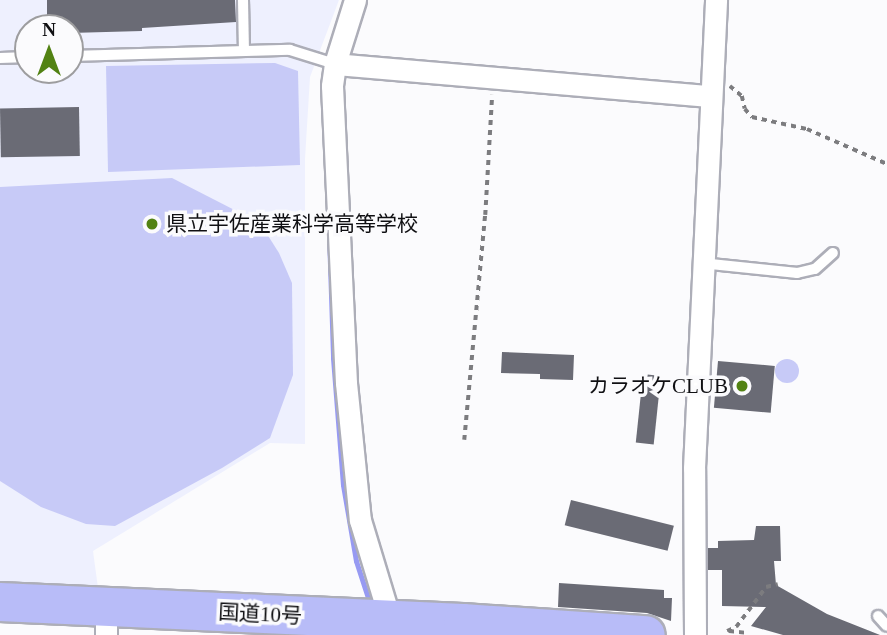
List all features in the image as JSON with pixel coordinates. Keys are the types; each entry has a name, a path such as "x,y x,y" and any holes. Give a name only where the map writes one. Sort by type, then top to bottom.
{"highway":[{"name":"国道10号","path":"0,602 106,621 252,618 393,628 646,635"}],"street":[{"path":"355,0 335,64 332,98 340,265 356,494 364,537 393,628"},
{"path":"695,635 694,468 701,263 716,0"},
{"path":"335,64 711,89"}],"lane":[{"path":"243,0 244,51"},
{"path":"84,56 300,51 335,64"},
{"path":"701,263 797,273 815,270 833,253"},
{"path":"878,616 887,626"}],"path":[{"path":"464,440 484,229 493,76"},
{"path":"711,89 736,90 752,117 807,129 887,164"},
{"path":"747,633 727,631 736,627 766,587 778,584"}],"shaded area":[{"name":"県立宇佐産業科学高等学校","path":"0,0 339,0 310,77 305,159 305,444 270,443 93,551 98,588 0,581"},
{"path":"275,63 298,71 300,165 108,172 106,66"},
{"path":"172,178 260,223 279,253 292,283 293,375 270,438 222,468 115,526 86,524 41,507 0,481 0,187"},
{"path":"787,359 796,362 799,371 796,380 787,383 778,380 775,371 778,362"}],"building":[{"path":"47,0 235,0 236,22 142,28 142,31 84,33 84,14 47,14"},
{"path":"79,107 80,156 1,157 0,108"},
{"path":"502,352 574,355 573,380 540,379 540,374 501,373"},
{"name":"カラオケCLUB","path":"718,361 775,366 771,413 714,408"},
{"path":"643,374 661,376 654,445 636,443"},
{"path":"571,500 674,526 668,551 565,525"},
{"path":"756,526 780,526 781,561 774,561 776,585 827,614 880,635 783,635 751,626 766,607 722,606 722,570 708,570 708,548 718,548 718,541 754,540"},
{"path":"559,583 664,590 664,598 672,598 671,621 647,613 558,607"}],"waterway":[{"path":"329,235 333,358 343,485 356,561 368,599"}],"place":[{"name":"県立宇佐産業科学高等学校","path":"152,224"},
{"name":"カラオケCLUB","path":"742,386"}]}
